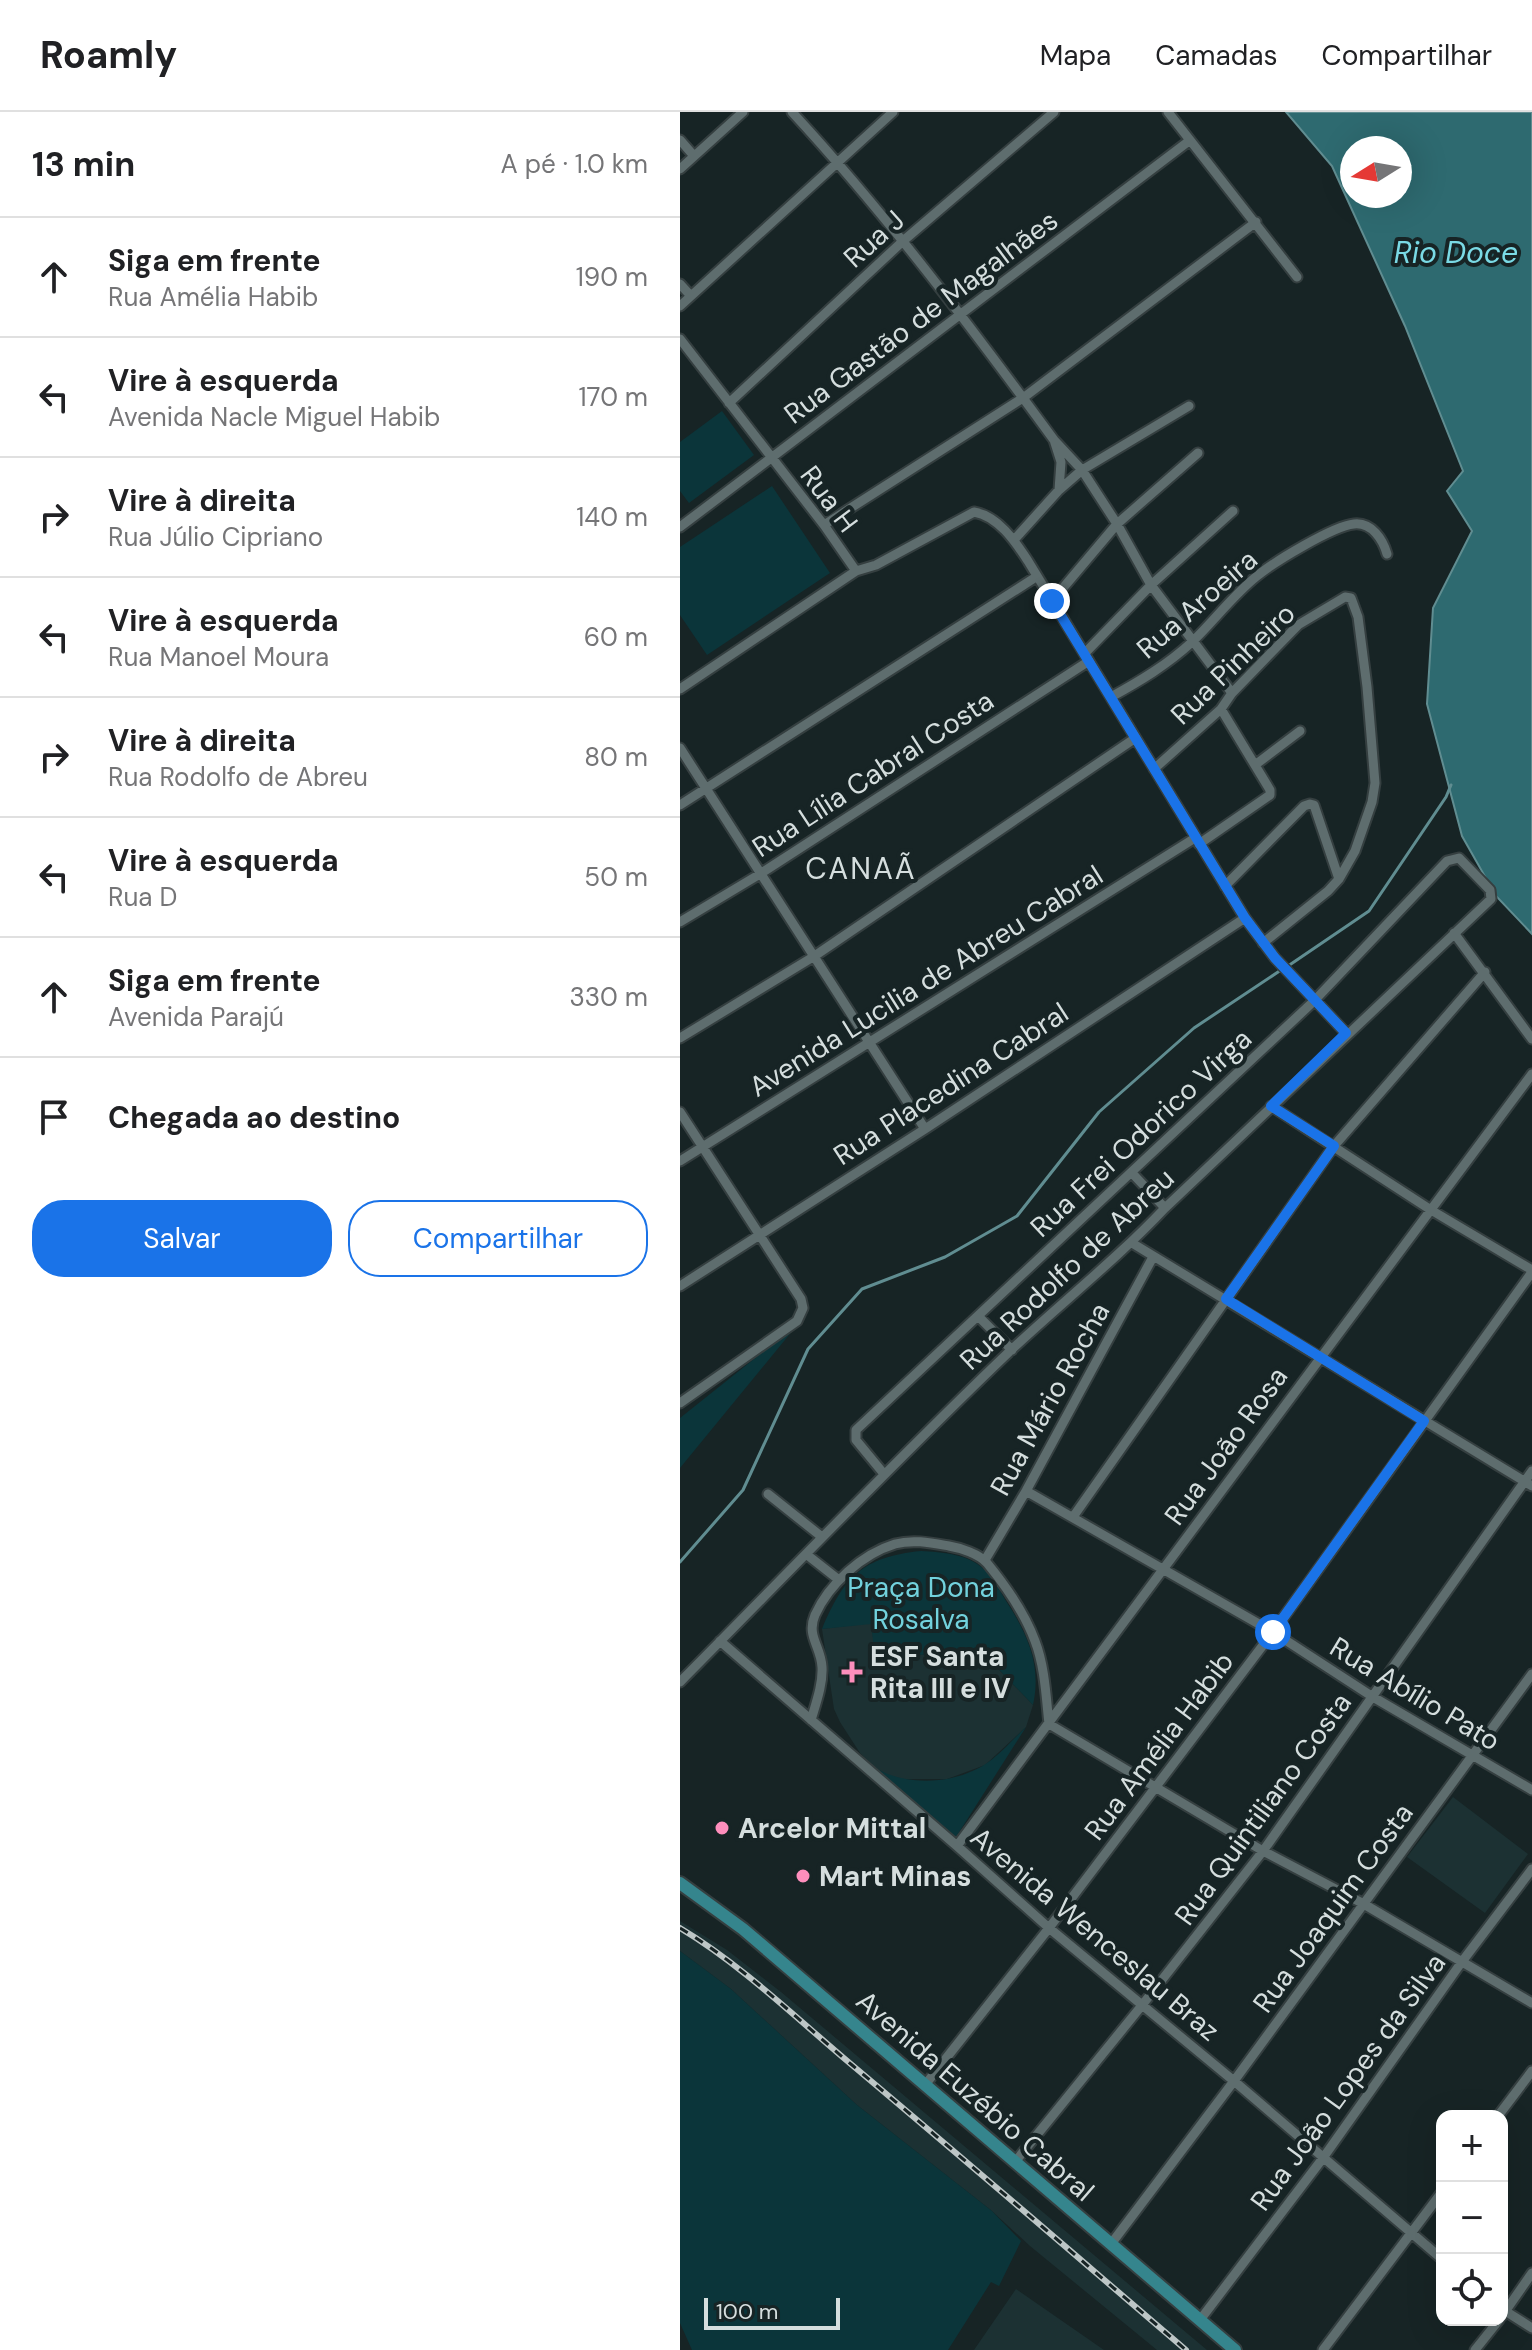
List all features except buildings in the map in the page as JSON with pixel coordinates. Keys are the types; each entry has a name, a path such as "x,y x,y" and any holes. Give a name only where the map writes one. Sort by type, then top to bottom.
{"main road":[{"name":"Avenida Euzébio Cabral","path":"680,1883 743,1929 1235,2350"}],"street":[{"path":"680,169 743,112"},
{"path":"792,112 903,241 1054,440 1082,470 1151,585 1232,693"},
{"path":"680,306 893,112"},
{"name":"Rua J","path":"729,403 903,241 1054,112"},
{"path":"1168,112 1297,277"},
{"path":"680,140 694,156"},
{"name":"Rua Gastão de Magalhães","path":"680,527 1189,141"},
{"path":"824,525 1023,398 1256,222"},
{"path":"680,284 691,296"},
{"name":"Rua H","path":"680,339 856,571"},
{"path":"1014,540 1059,490 1082,470 1189,406"},
{"path":"1054,440 1061,462 1059,490"},
{"path":"1052,601 1117,524 1198,453"},
{"name":"Rua Lília Cabral Costa","path":"680,922 760,874 1087,657 1151,585 1233,511"},
{"path":"680,689 856,571 876,565 974,512 986,514 1014,540 1245,918 1275,958 1346,1033"},
{"name":"Rua Aroeira","path":"1111,697 1157,672 1193,641 1256,577 1312,541 1353,524 1367,526 1383,539 1387,554"},
{"path":"680,805 1036,577"},
{"name":"Rua Pinheiro","path":"1154,769 1221,709 1232,693 1298,625 1347,597 1353,601 1358,617 1375,783 1372,802 1355,851 1339,879"},
{"path":"1221,709 1255,765 1300,731"},
{"path":"680,1038 813,957 1134,739"},
{"path":"680,748 925,1129"},
{"name":"Avenida Lucilia de Abreu Cabral","path":"680,1161 1269,798 1255,765"},
{"path":"1225,886 1304,806 1314,805 1339,879 1263,943"},
{"name":"Rua Frei Odorico Virga","path":"884,1474 854,1435 1314,1001 1447,861 1459,858 1491,895"},
{"name":"Rua Rodolfo de Abreu","path":"680,1682 884,1474 1012,1350 1132,1243 1346,1033 1491,899 1491,895"},
{"name":"Rua Placedina Cabral","path":"680,1286 1245,918"},
{"path":"1454,933 1532,1039"},
{"path":"1073,1517 1334,1146 1485,972"},
{"name":"Rua João Rosa","path":"957,1846 1532,1074"},
{"path":"1271,1106 1431,1210 1532,1271"},
{"path":"680,1112 801,1299 801,1315 797,1321 680,1403"},
{"path":"1132,1173 1165,1208"},
{"path":"1132,1243 1528,1484"},
{"name":"Rua Mário Rocha","path":"985,1560 1153,1257"},
{"name":"Rua Amélia Habib","path":"925,2085 1049,1928 1273,1632 1532,1271"},
{"path":"978,1316 1012,1350"},
{"name":"Rua Quintiliano Costa","path":"1015,2162 1263,1851 1528,1484 1532,1471"},
{"name":"Rua Abílio Pato","path":"1026,1491 1273,1632 1373,1697 1532,1790"},
{"path":"768,1494 822,1537"},
{"path":"811,1720 822,1682 822,1667 810,1629 816,1613 839,1580 851,1568 896,1544 922,1541 959,1548 985,1560 1017,1606 1035,1641 1045,1685 1049,1724 1263,1851 1362,1903 1532,2003"},
{"path":"806,1554 839,1580"},
{"name":"Avenida Wenceslau Braz","path":"720,1641 1049,1928 1143,2004 1436,2254"},
{"name":"Rua Joaquim Costa","path":"1111,2244 1532,1674"},
{"name":"Rua João Lopes da Silva","path":"1200,2320 1323,2158 1461,1963 1532,1869"},
{"path":"1503,2110 1532,2071"},
{"path":"1323,2350 1436,2200"},
{"path":"1508,2306 1532,2273"},
{"path":"1508,2317 1532,2328"},
{"path":"1475,2350 1493,2326"}],"shaded area":[{"path":"871,1623 876,1657 982,1652 1033,1705 1026,1727 985,1765 947,1779 894,1779 875,1768 860,1753 834,1709 822,1629"},
{"path":"1453,1797 1528,1854 1485,1913 1407,1857"},
{"path":"680,1921 727,1950 781,1992 1207,2350 1157,2350 992,2211 857,2105 731,1989 680,1951"},
{"path":"1016,2289 1104,2350 974,2350"}],"green space":[{"path":"722,411 754,455 689,503 680,491 680,442"},
{"path":"772,486 830,573 707,655 680,615 680,547"},
{"path":"798,1324 680,1468 680,1418"},
{"name":"Praça Dona Rosalva","path":"921,1551 963,1557 979,1565 991,1577 1031,1650 1036,1676 1033,1705 982,1652 875,1657 871,1624 822,1629 838,1596 858,1573 884,1558"},
{"path":"1026,1727 956,1837 875,1768 915,1780 958,1776 990,1761"},
{"path":"680,1951 731,1989 857,2105 992,2211 1021,2241 999,2286 991,2282 948,2350 692,2350 680,2323"}],"water":[{"name":"Rio Doce","path":"1286,112 1532,112 1532,934 1496,896 1462,836 1427,704 1433,608 1472,531 1447,491 1463,471 1405,326 1351,208 1412,208 1412,136 1340,136 1340,184 1332,166"}],"waterway":[{"path":"1288,966 1369,911 1451,785"},
{"path":"680,1562 743,1490 808,1349 862,1289 945,1257 1017,1216 1099,1112 1194,1028 1281,970"}],"railway":[{"path":"680,1928 725,1958 768,1993 1186,2350"}],"place":[{"name":"ESF Santa Rita III e IV","path":"852,1672"},
{"name":"Arcelor Mittal","path":"722,1828"},
{"name":"Mart Minas","path":"803,1876"}],"district":[{"name":"CANAÃ","path":"861,868"}],"route":[{"path":"1052,601 1245,918 1275,958 1346,1033 1271,1106 1334,1146 1226,1299 1424,1421 1273,1632"}]}
